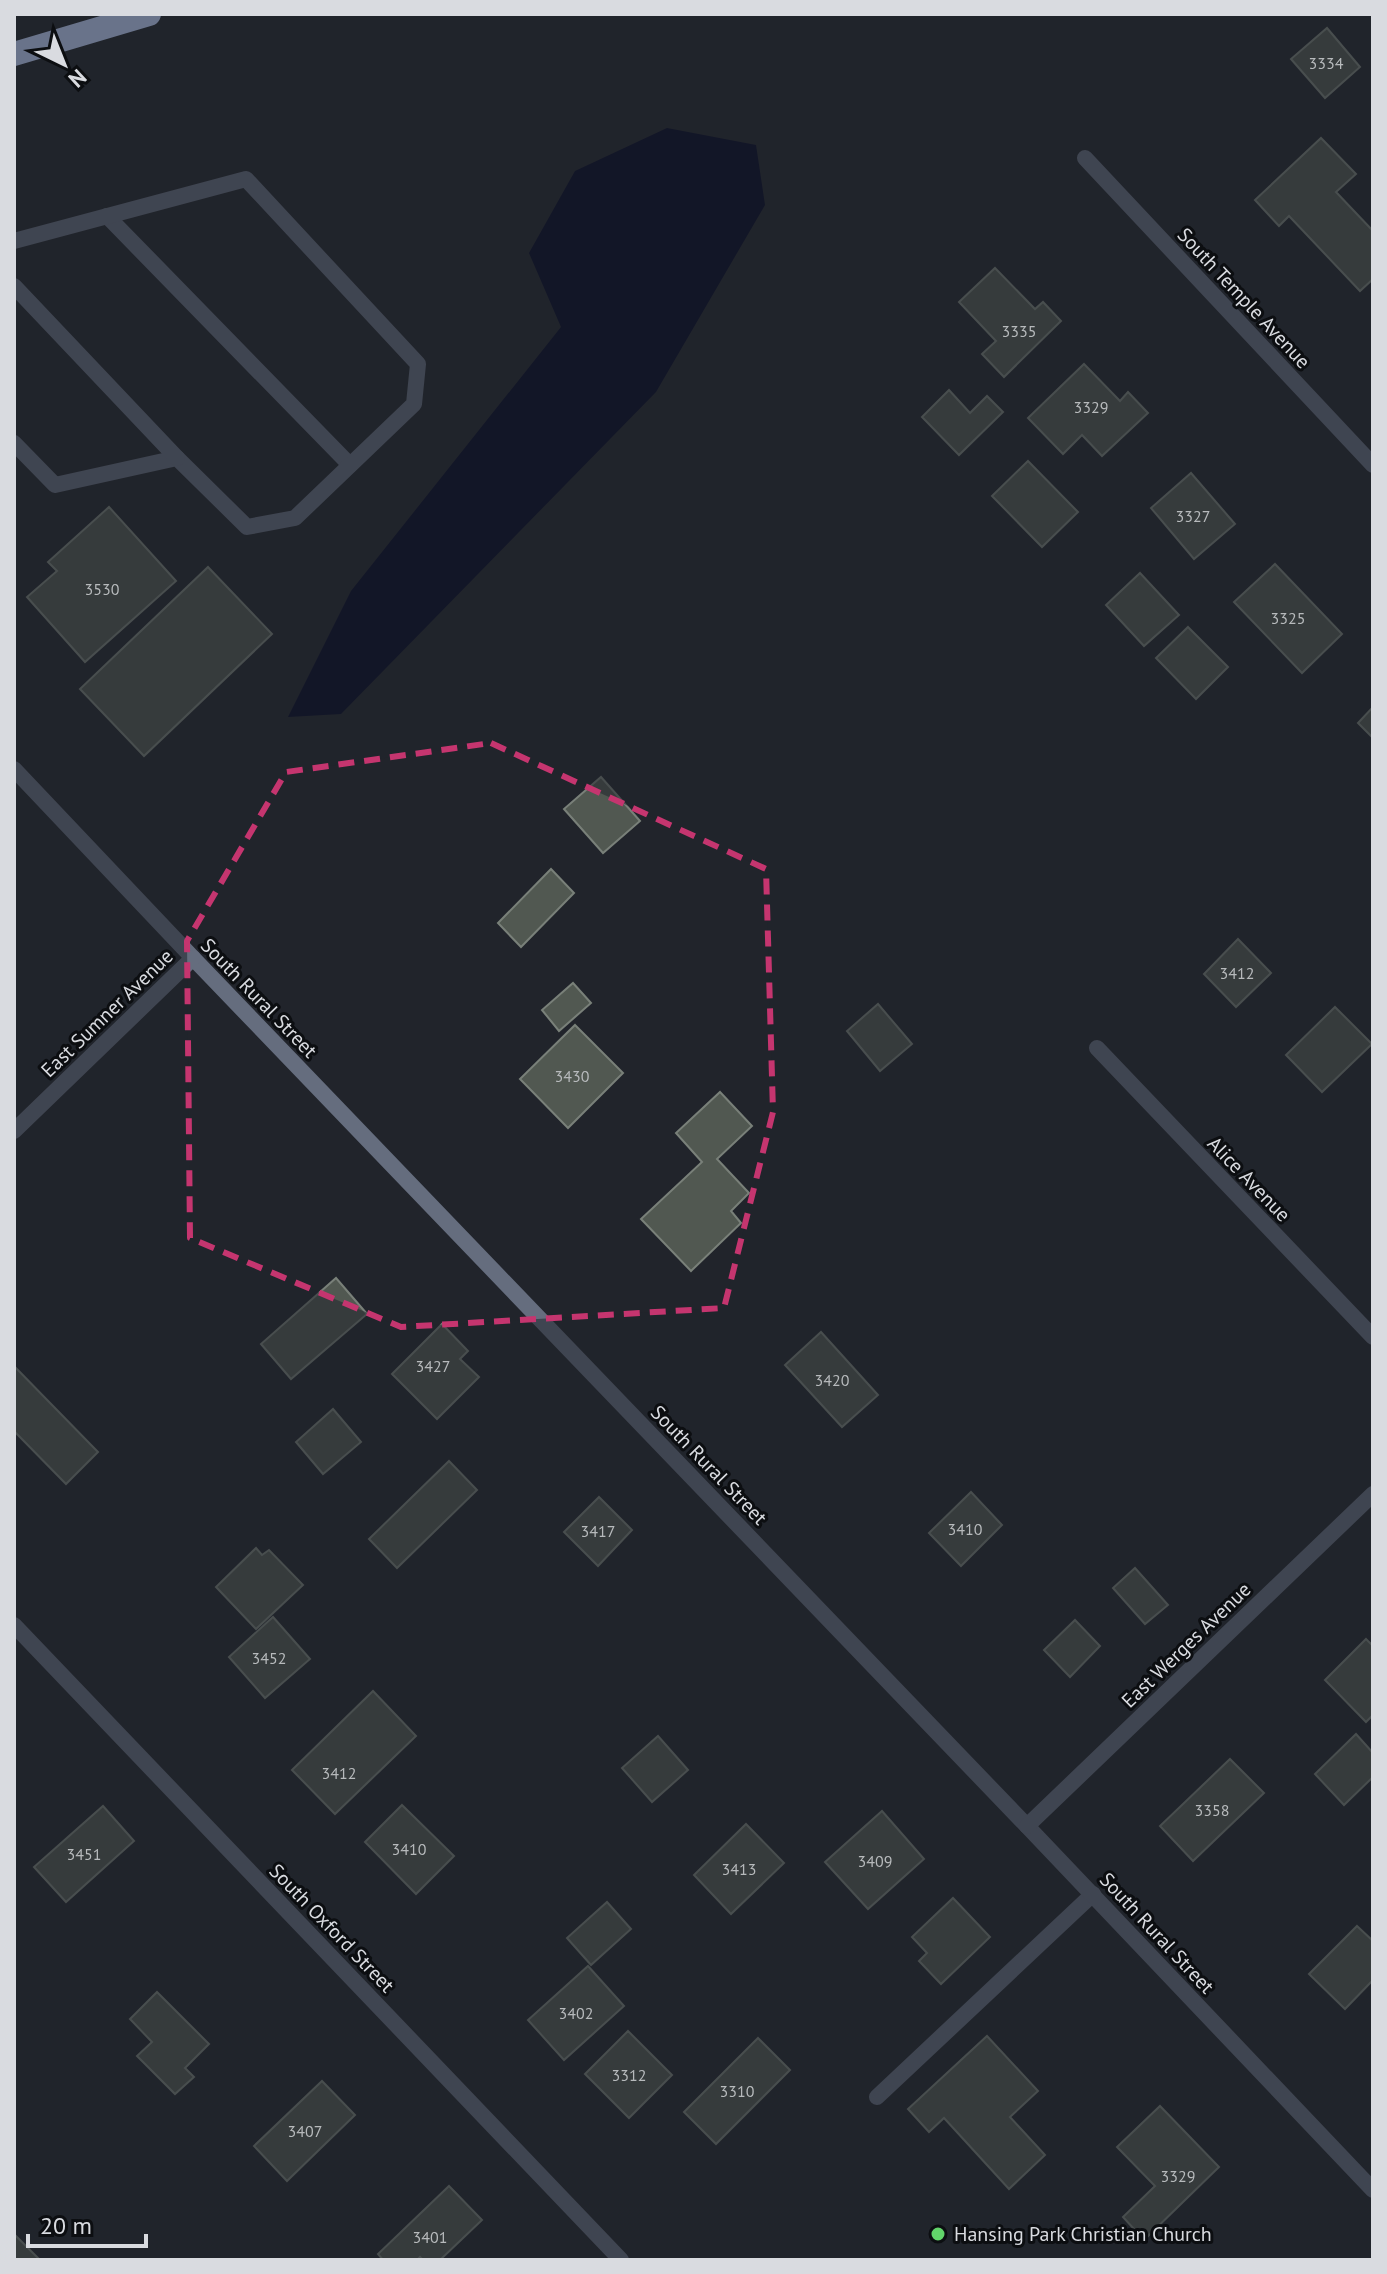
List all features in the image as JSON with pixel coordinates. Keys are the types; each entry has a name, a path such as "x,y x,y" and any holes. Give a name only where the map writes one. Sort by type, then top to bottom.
{"highway":[{"path":"14,54 149,14"}],"street":[{"name":"South Temple Avenue","path":"1085,158 1373,465"},
{"path":"14,241 246,179 418,364 414,404 295,518 247,527 14,286"},
{"path":"107,216 350,465"},
{"path":"14,443 55,485 177,458"},
{"name":"South Rural Street","path":"14,769 1373,2190"},
{"name":"East Sumner Avenue","path":"14,1131 193,958"},
{"name":"Alice Avenue","path":"1097,1048 1373,1337"},
{"name":"East Werges Avenue","path":"1027,1826 1373,1494"},
{"name":"South Oxford Street","path":"14,1625 621,2260"},
{"path":"877,2097 1093,1894"}],"highlighted area":[{"path":"491,743 766,869 773,1112 724,1308 401,1327 190,1238 187,941 286,772"}],"water":[{"path":"667,128 756,145 765,205 656,392 341,714 288,717 351,591 561,327 529,253 575,171"}],"building":[{"path":"1327,28 1360,67 1325,98 1291,59"},
{"path":"1321,138 1356,174 1336,192 1373,231 1373,279 1360,291 1289,216 1279,226 1255,200"},
{"path":"995,268 1035,309 1043,302 1061,321 1004,377 982,354 996,341 959,302"},
{"path":"1084,364 1120,401 1128,392 1148,413 1102,456 1082,435 1063,454 1028,418"},
{"path":"949,390 970,413 987,396 1003,412 959,455 922,417"},
{"path":"1028,461 1078,512 1042,547 992,496"},
{"path":"1191,473 1235,524 1194,559 1151,508"},
{"path":"109,507 176,581 85,662 27,597 57,571 48,562"},
{"path":"1275,564 1342,634 1302,673 1234,602"},
{"path":"208,567 272,634 144,756 80,689"},
{"path":"1140,573 1179,615 1144,646 1106,605"},
{"path":"1188,627 1228,667 1196,699 1156,658"},
{"path":"1373,707 1373,738 1358,723"},
{"path":"601,777 640,821 603,853 564,809"},
{"path":"551,869 574,893 521,947 498,923"},
{"path":"1238,939 1271,973 1236,1007 1204,974"},
{"path":"573,983 591,1003 559,1031 542,1010"},
{"path":"878,1004 912,1044 880,1071 847,1031"},
{"path":"1335,1007 1372,1044 1322,1092 1286,1055"},
{"path":"575,1025 623,1073 568,1128 520,1079"},
{"path":"720,1092 752,1126 717,1159 749,1193 731,1211 741,1223 691,1271 641,1219 702,1162 676,1133"},
{"path":"336,1278 367,1314 291,1379 261,1344"},
{"path":"442,1324 468,1351 460,1359 479,1377 437,1419 392,1374"},
{"path":"821,1332 878,1395 842,1427 785,1365"},
{"path":"14,1366 98,1452 66,1484 14,1431"},
{"path":"333,1409 361,1442 323,1474 296,1442"},
{"path":"449,1461 477,1490 397,1568 369,1539"},
{"path":"971,1492 1002,1525 961,1566 929,1533"},
{"path":"599,1497 632,1530 598,1566 564,1532"},
{"path":"256,1548 262,1555 269,1550 303,1585 256,1629 216,1587"},
{"path":"1135,1568 1168,1605 1145,1624 1113,1588"},
{"path":"273,1617 310,1659 265,1698 229,1657"},
{"path":"1075,1620 1100,1646 1070,1677 1044,1650"},
{"path":"1366,1639 1373,1646 1373,1715 1366,1722 1325,1680"},
{"path":"373,1691 416,1736 335,1814 292,1770"},
{"path":"1356,1734 1373,1753 1373,1777 1344,1805 1315,1774"},
{"path":"658,1736 688,1770 652,1802 622,1768"},
{"path":"1230,1759 1264,1793 1193,1861 1160,1826"},
{"path":"402,1805 454,1856 416,1894 365,1842"},
{"path":"103,1806 134,1841 66,1902 34,1867"},
{"path":"882,1811 924,1859 868,1909 825,1862"},
{"path":"746,1824 784,1863 731,1914 694,1875"},
{"path":"953,1898 990,1937 941,1984 919,1961 927,1953 912,1937"},
{"path":"607,1902 631,1929 591,1965 567,1938"},
{"path":"1357,1926 1373,1941 1373,1980 1345,2009 1309,1974"},
{"path":"588,1966 624,2006 564,2060 528,2020"},
{"path":"157,1992 209,2044 185,2068 194,2077 175,2094 137,2056 152,2042 130,2019"},
{"path":"628,2031 672,2075 629,2118 585,2074"},
{"path":"987,2036 1038,2091 1010,2117 1045,2155 1009,2189 944,2118 929,2132 908,2109"},
{"path":"758,2038 790,2070 716,2144 684,2112"},
{"path":"322,2081 355,2115 287,2181 254,2146"},
{"path":"1160,2106 1219,2167 1144,2240 1123,2217 1155,2186 1117,2147"},
{"path":"449,2186 482,2220 440,2260 423,2260 420,2257 417,2260 383,2260 378,2254"},
{"path":"14,2234 40,2260 14,2260"}],"place":[{"name":"Hansing Park Christian Church","path":"938,2234"}]}
